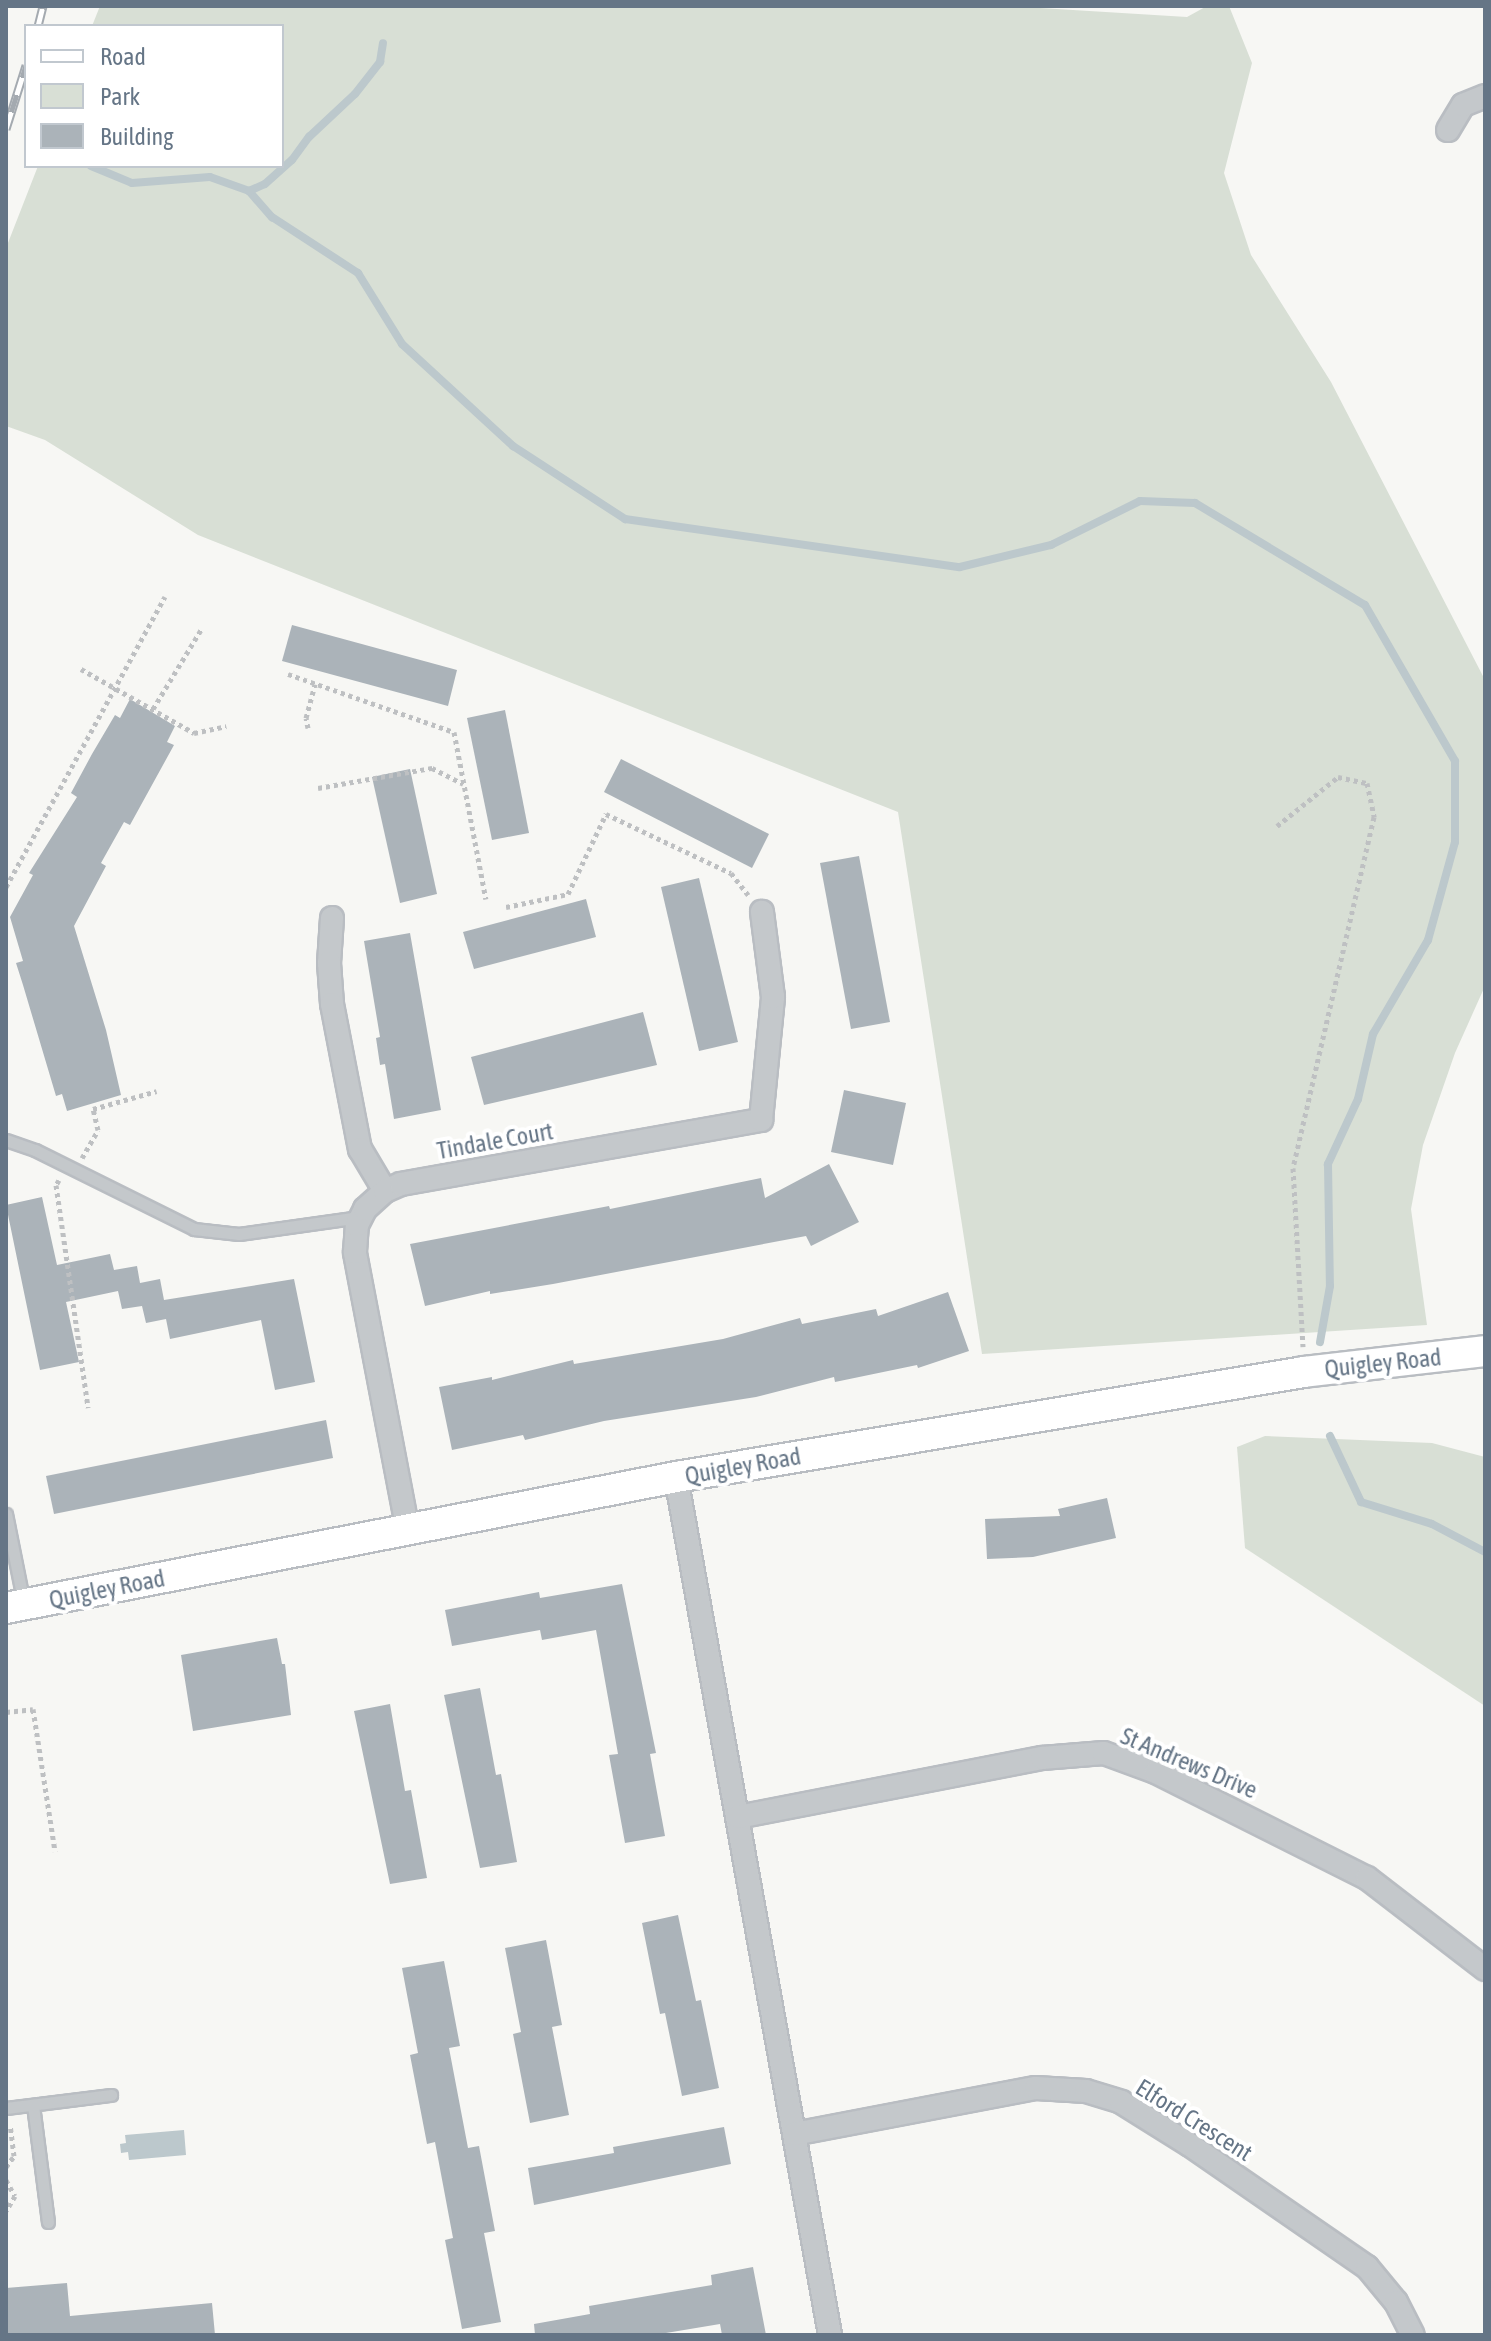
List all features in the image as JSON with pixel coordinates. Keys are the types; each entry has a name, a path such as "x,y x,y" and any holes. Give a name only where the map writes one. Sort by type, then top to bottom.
{"street":[{"path":"1448,130 1463,105 1485,96"},
{"name":"Tindale Court","path":"385,1191 401,1184 761,1120 773,997 762,912"},
{"path":"332,918 329,963 332,1004 360,1149 385,1191 370,1202 361,1217 355,1252 408,1531"},
{"name":"Quigley Road","path":"15,1606 676,1477 1304,1372 1485,1351"},
{"path":"676,1477 830,2335"},
{"name":"St Andrews Drive","path":"738,1817 1042,1758 1104,1753 1156,1772 1367,1878 1485,1969"},
{"name":"Elford Crescent","path":"794,2134 1036,2088 1086,2091 1121,2102 1190,2145 1367,2267 1396,2302 1413,2335"}],"lane":[{"path":"6,1140 67,1166 194,1229 239,1234 361,1217"},
{"path":"6,1514 15,1606"},
{"path":"7,2108 111,2095"},
{"path":"33,2105 48,2222"}],"path":[{"path":"6,887 165,597"},
{"path":"153,709 202,628"},
{"path":"81,669 194,733 226,726"},
{"path":"288,674 454,732 486,899"},
{"path":"308,728 306,718 315,684"},
{"path":"318,788 432,768 464,784"},
{"path":"1277,826 1338,777 1367,783 1374,817 1293,1168 1304,1372"},
{"path":"506,907 568,894 606,814 731,873 762,912"},
{"path":"86,1151 98,1130 93,1109 157,1091"},
{"path":"67,1166 56,1185 88,1408"},
{"path":"6,1712 33,1709 55,1851"},
{"path":"6,2167 14,2156 7,2108"},
{"path":"6,2180 15,2196 6,2211"}],"green space":[{"path":"100,6 1006,6 1187,17 1207,6 1229,6 1252,63 1224,173 1251,255 1331,382 1485,680 1485,986 1455,1053 1423,1145 1411,1209 1427,1325 982,1354 898,812 198,535 45,440 6,426 6,248 37,168 284,168 284,24 93,24"},
{"path":"1265,1436 1432,1443 1485,1457 1485,1706 1245,1548 1237,1447"}],"shaded area":[{"path":"184,2130 186,2155 129,2160 128,2152 121,2153 120,2144 126,2143 125,2135"}],"building":[{"path":"292,625 457,670 448,706 282,661"},
{"path":"130,699 175,726 167,742 174,745 130,825 124,822 101,863 106,866 74,926 106,1030 121,1095 67,1111 62,1094 56,1096 16,963 23,961 10,917 33,875 29,873 77,797 71,793 92,754 115,715 120,718"},
{"path":"505,710 529,833 492,840 467,718"},
{"path":"621,759 769,834 752,868 604,792"},
{"path":"410,769 437,894 400,903 372,777"},
{"path":"859,856 890,1022 851,1029 820,863"},
{"path":"699,878 738,1042 699,1051 661,887"},
{"path":"586,899 596,937 474,969 463,932"},
{"path":"410,933 441,1110 394,1119 385,1064 380,1065 376,1038 380,1037 364,941"},
{"path":"643,1012 657,1065 484,1105 471,1057"},
{"path":"844,1090 906,1103 893,1165 831,1152"},
{"path":"829,1164 859,1222 811,1246 806,1236 553,1284 490,1294 490,1291 425,1306 410,1244 609,1206 610,1209 761,1178 765,1198"},
{"path":"42,1197 57,1265 110,1254 114,1270 137,1266 140,1283 160,1279 164,1300 294,1279 315,1382 275,1390 261,1320 170,1339 166,1319 146,1323 142,1306 122,1309 118,1291 66,1302 79,1362 40,1370 6,1205"},
{"path":"948,1292 969,1351 918,1368 917,1365 835,1382 834,1377 756,1397 604,1421 525,1440 523,1435 452,1450 439,1387 492,1377 492,1380 573,1360 574,1364 723,1339 800,1318 802,1324 876,1309 878,1316"},
{"path":"326,1420 333,1458 54,1514 46,1476"},
{"path":"1107,1498 1116,1538 1033,1557 987,1559 985,1519 1060,1516 1058,1509"},
{"path":"622,1584 656,1753 650,1754 665,1836 625,1843 609,1755 618,1754 596,1630 542,1640 540,1630 452,1646 445,1610 539,1592 540,1598"},
{"path":"277,1638 282,1664 285,1664 291,1715 193,1731 181,1655"},
{"path":"480,1688 496,1775 501,1774 517,1862 480,1868 444,1695"},
{"path":"390,1704 405,1791 411,1790 427,1878 390,1884 354,1711"},
{"path":"678,1915 696,2001 701,2000 719,2088 682,2096 665,2013 660,2014 642,1923"},
{"path":"546,1940 562,2025 552,2027 569,2115 530,2123 513,2034 521,2032 505,1948"},
{"path":"444,1961 460,2046 449,2048 468,2148 479,2146 495,2231 484,2233 501,2322 462,2329 445,2240 453,2238 435,2142 427,2144 410,2055 418,2053 402,1968"},
{"path":"724,2127 731,2164 534,2205 528,2168 614,2153 613,2147"},
{"path":"753,2267 766,2335 722,2335 720,2324 654,2335 535,2335 534,2324 590,2314 589,2306 712,2285 711,2275"},
{"path":"67,2283 70,2316 212,2303 215,2335 6,2335 6,2288"}],"waterway":[{"path":"284,167 309,137 355,94 380,62 383,43"},
{"path":"96,168 132,183 210,177 249,191 272,217 358,273 402,344 513,446 625,519 960,567 1051,545 1140,501 1195,503 1365,605 1455,761 1455,842 1428,940 1373,1034 1358,1099 1328,1164 1330,1286 1320,1342"},
{"path":"249,191 265,184 283,168"},
{"path":"1330,1436 1361,1502 1432,1524 1485,1552"}],"railway":[{"path":"38,24 43,6"},
{"path":"6,129 24,71"}]}
